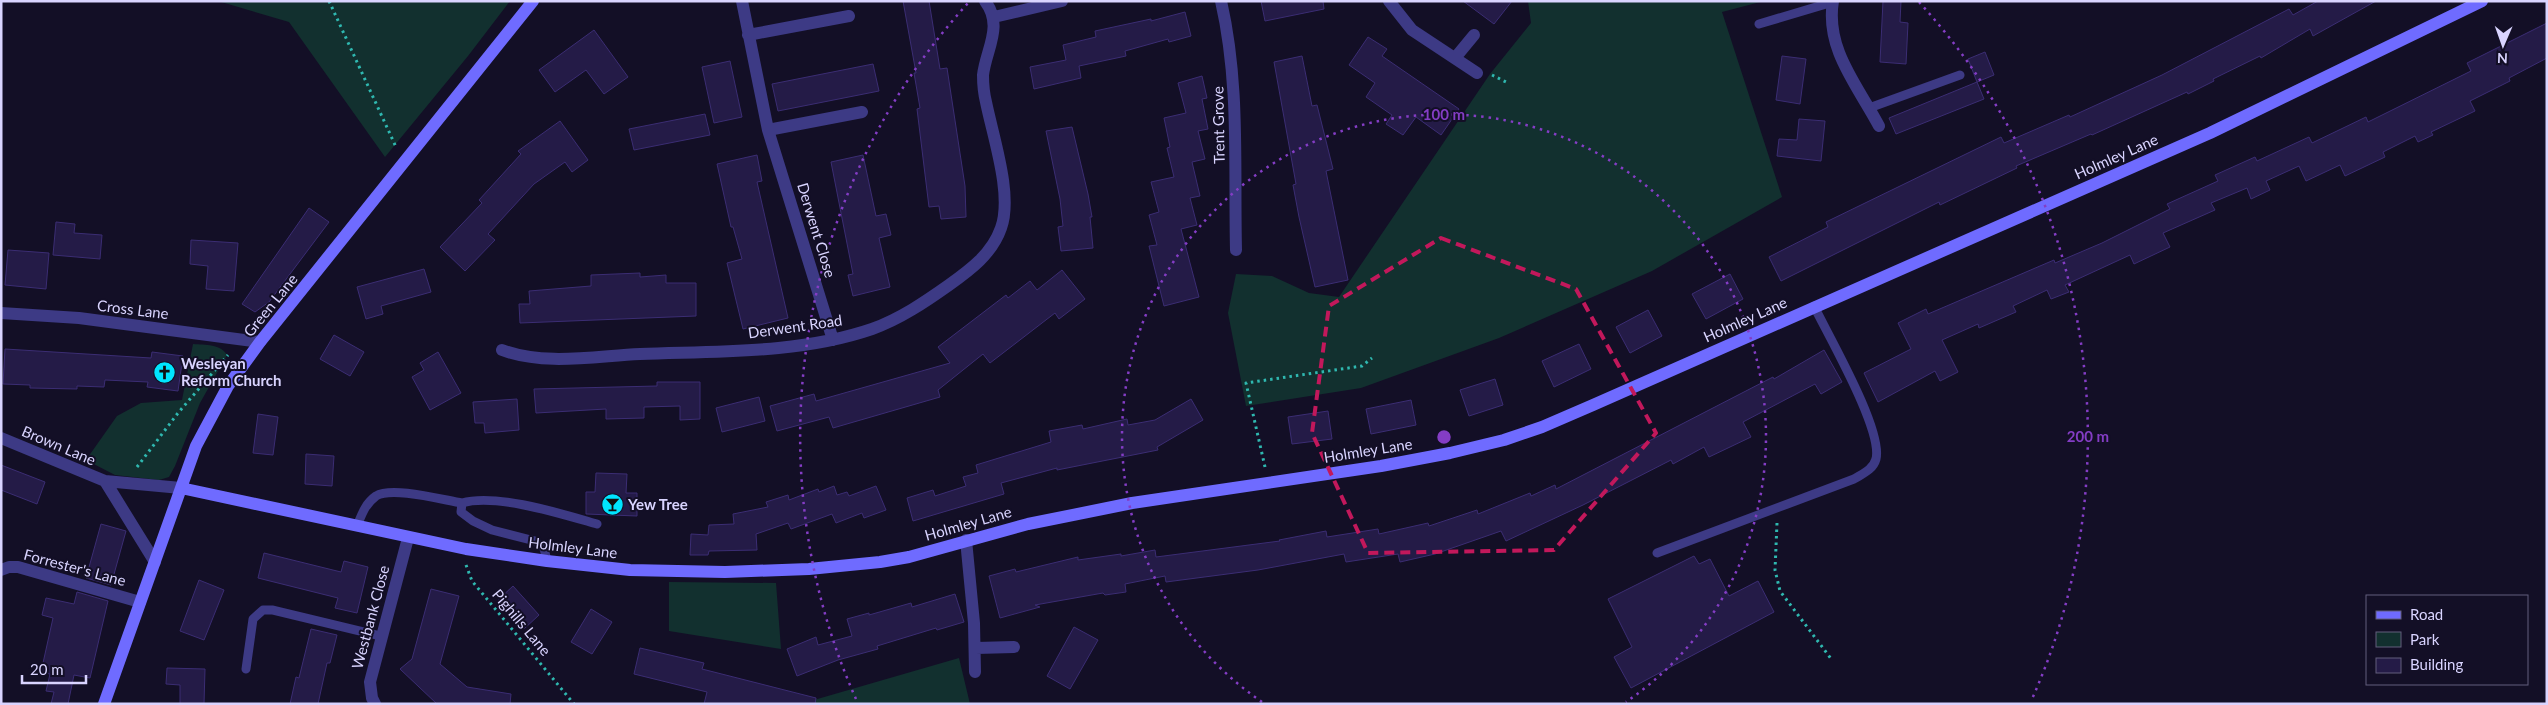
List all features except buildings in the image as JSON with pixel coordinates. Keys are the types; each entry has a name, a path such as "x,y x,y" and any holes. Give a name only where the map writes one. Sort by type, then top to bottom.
{"main road":[{"name":"Green Lane","path":"104,704 196,446 213,410 260,342 533,1"},
{"name":"Holmley Lane","path":"181,488 466,550 547,561 630,570 725,572 809,569 880,562 1028,524 1132,503 1390,464 1504,440 1542,427 1593,405 2210,133 2482,1"}],"street":[{"name":"Derwent Close","path":"742,1 768,130 834,340"},
{"path":"985,1 994,17 1062,1"},
{"name":"Trent Grove","path":"1220,1 1228,35 1234,84 1236,250"},
{"path":"1389,1 1412,30 1477,73"},
{"path":"1833,2 1833,38 1844,66 1879,126"},
{"path":"748,35 849,16"},
{"name":"Derwent Road","path":"502,350 534,359 724,351 789,346 834,340 873,329 906,314 970,270 985,255 1001,229 1005,212 1002,184 984,96 983,75 994,32 994,17"},
{"path":"1455,58 1474,35"},
{"path":"768,130 862,112"},
{"name":"Cross Lane","path":"1,314 79,318 260,342"},
{"name":"Brown Lane","path":"1,438 105,481 181,488"},
{"name":"Brown Lane","path":"105,481 156,562"},
{"name":"Westbank Close","path":"375,704 372,698 370,682 408,538"},
{"path":"966,540 976,648 975,672"},
{"name":"Forrester's Lane","path":"1,570 18,567 140,602"},
{"path":"976,648 1014,648"}],"lane":[{"path":"1760,24 1833,2"},
{"path":"1869,108 1960,75"},
{"path":"1657,553 1854,479 1871,468 1876,461 1878,447 1870,420 1814,306"},
{"path":"357,526 364,508 377,496 391,492 462,503 473,500 536,507 597,524"},
{"path":"462,503 461,512 473,521 492,530 535,541 544,548 547,561"},
{"path":"246,669 253,619 263,610 273,610 381,636"}],"path":[{"path":"329,1 387,132"},
{"path":"124,484 178,413 241,339"},
{"path":"1268,482 1246,383 1362,366 1372,358"},
{"path":"1777,508 1775,570 1780,591 1832,660"},
{"name":"Pighills Lane","path":"466,550 466,565 472,581 574,704"}],"highlighted area":[{"path":"1441,238 1576,289 1656,433 1554,550 1368,553 1312,433 1329,306"}],"green space":[{"path":"218,1 510,1 468,56 385,157 289,22"},
{"path":"1528,1 1764,1 1722,12 1782,197 1652,271 1499,338 1361,388 1246,406 1228,313 1236,274 1272,276 1309,293 1339,297 1490,74 1531,23"},
{"path":"193,344 217,347 227,355 200,403 169,477 159,480 115,475 86,460 117,416 141,403 182,400"},
{"path":"669,582 776,583 781,649 669,631"},
{"path":"959,658 970,704 815,704 814,700"}],"place":[{"name":"Wesleyan Reform Church","path":"165,372"},
{"name":"Yew Tree","path":"612,504"}]}
